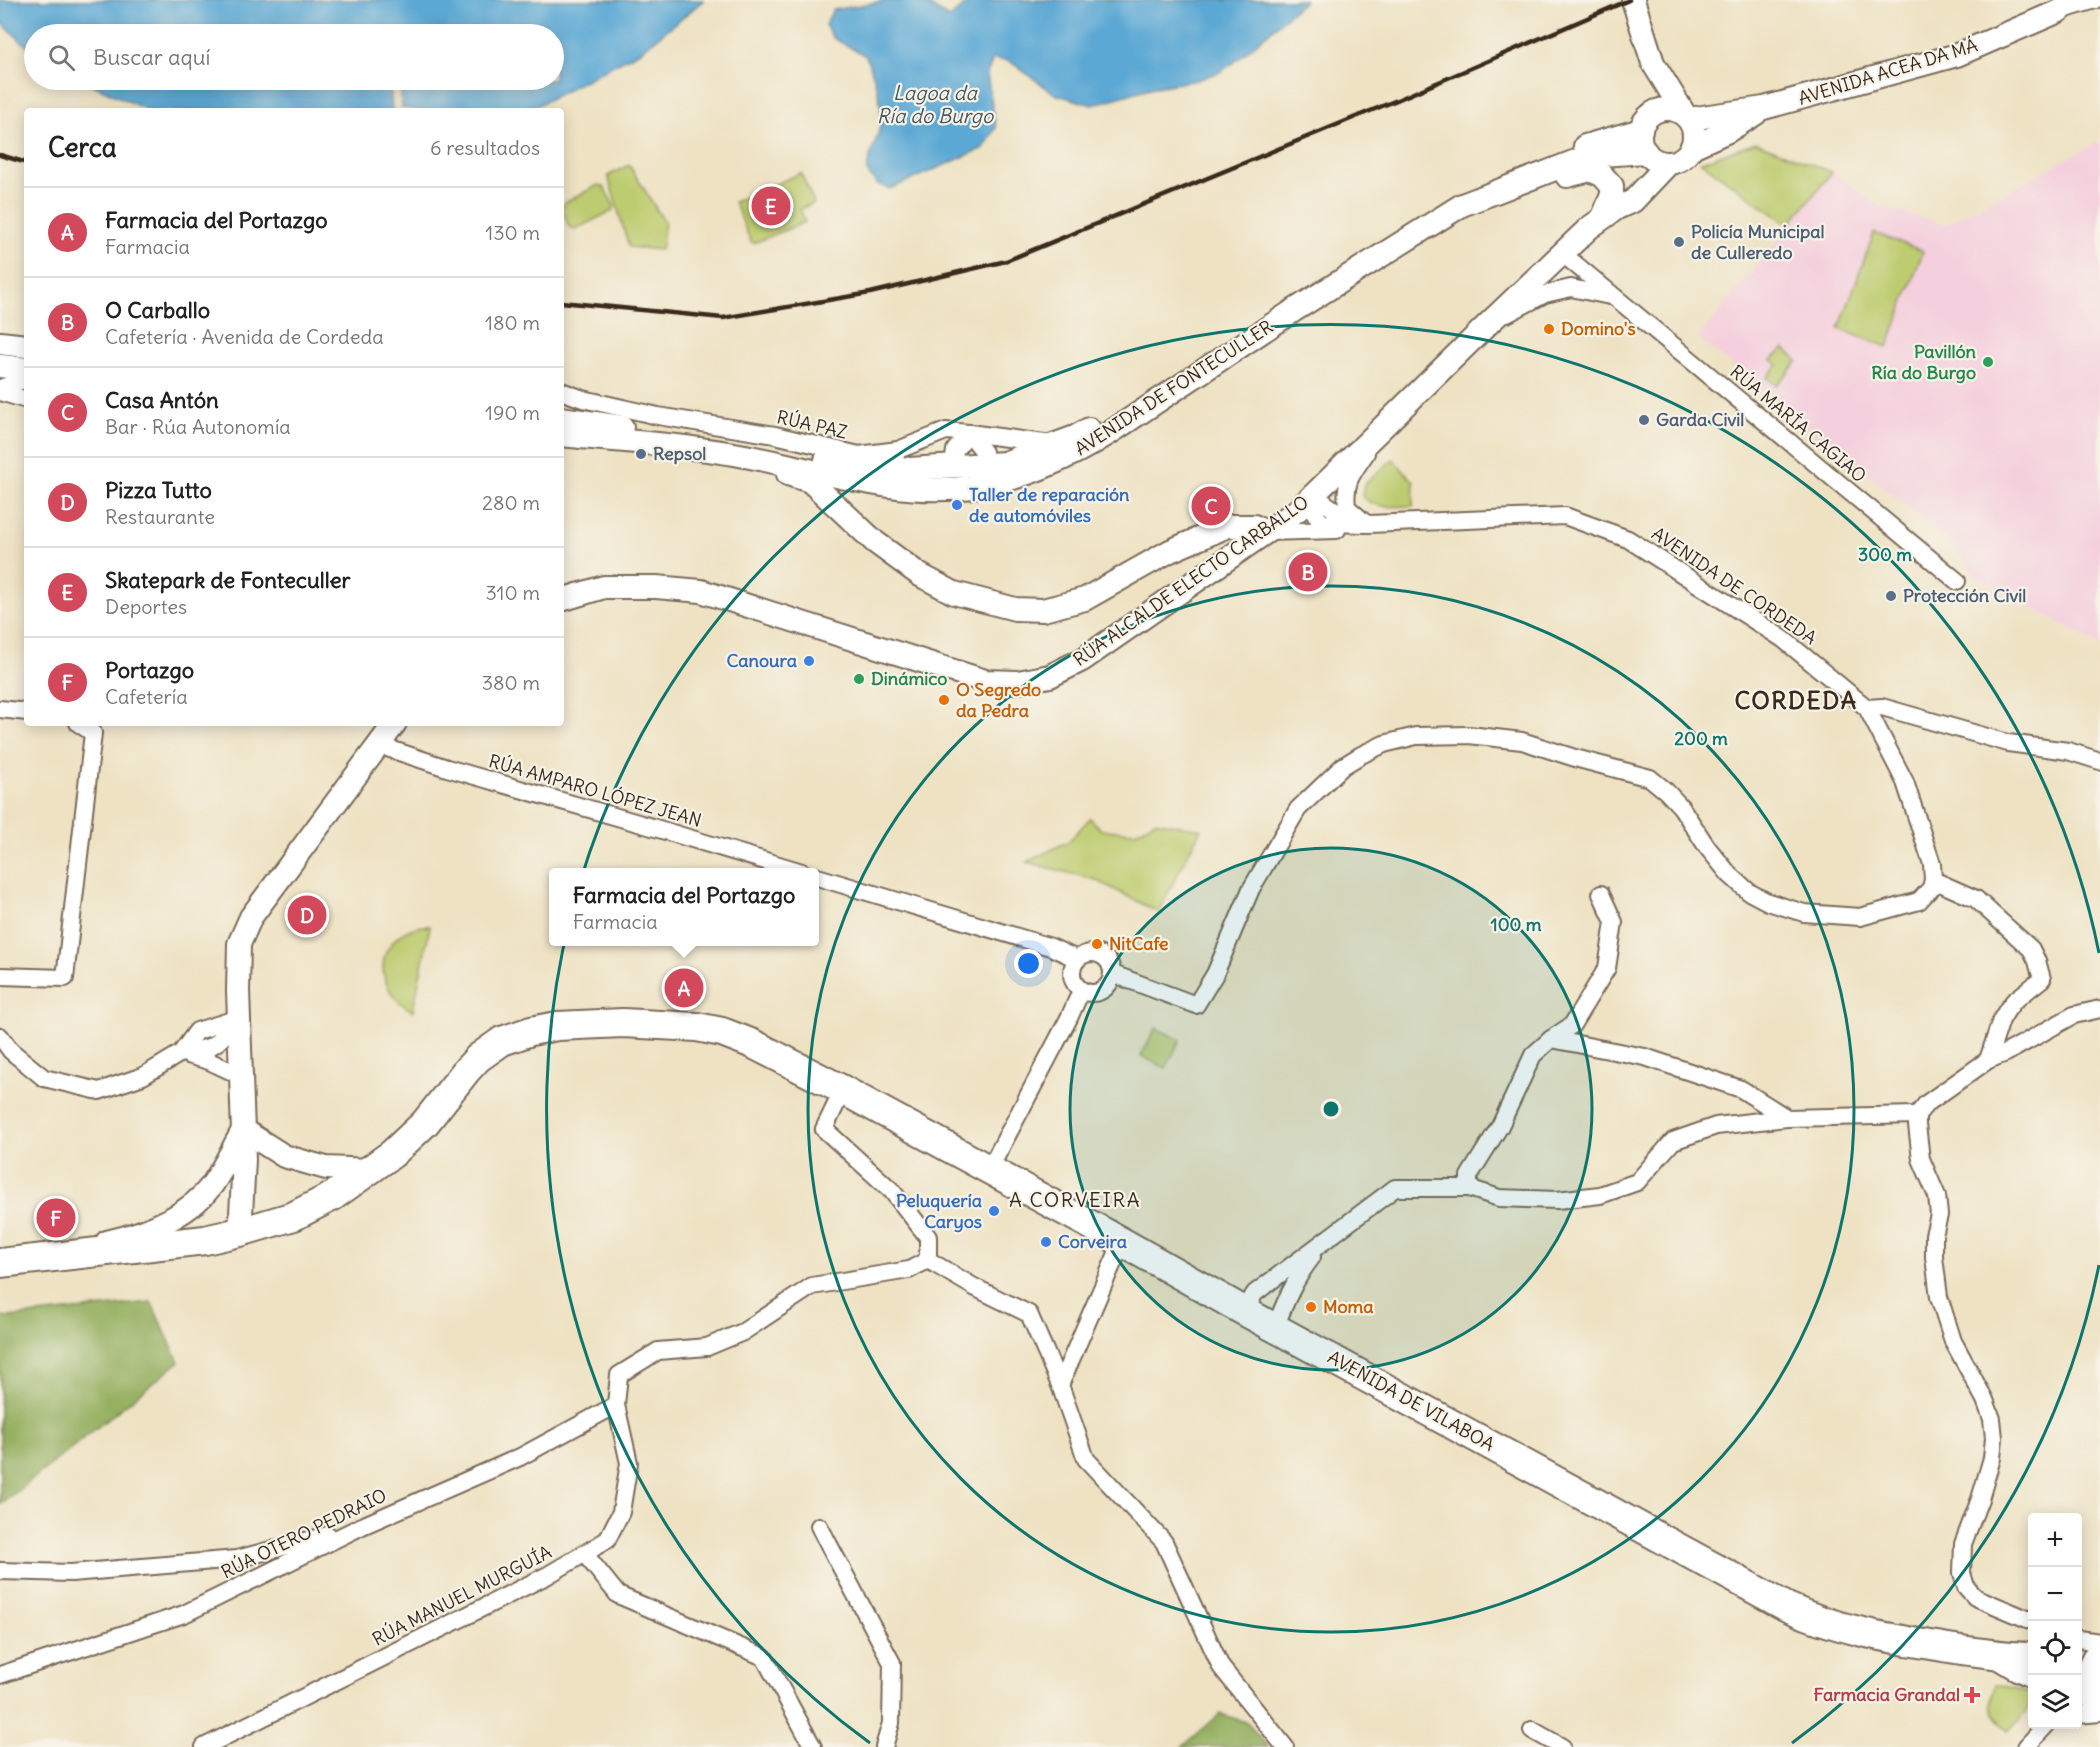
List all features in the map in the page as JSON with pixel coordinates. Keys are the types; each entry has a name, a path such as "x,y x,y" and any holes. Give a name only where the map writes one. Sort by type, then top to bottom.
{"highway":[{"name":"AVENIDA DE VILABOA","path":"0,1263 205,1240 294,1216 333,1196 392,1154 425,1123 478,1058 502,1041 531,1031 557,1026 624,1023 697,1027 722,1032 753,1044 843,1090 1795,1610 1846,1629 2028,1663"},
{"path":"2086,1692 2092,1665 2091,1649"},
{"name":"AVENIDA DE VILABOA","path":"1994,1655 2028,1657"}],"street":[{"path":"1634,0 1653,63 1687,117 1694,133 1692,147 1683,158 1656,158 1642,146 1653,63"},
{"path":"2066,6 2094,0"},
{"name":"AVENIDA ACEA DA MÁ","path":"1687,117 1764,108 1957,55 2066,6"},
{"name":"AVENIDA ACEA DA MÁ","path":"1692,147 1728,131 1764,108"},
{"path":"1646,123 1668,109 1677,110 1687,117"},
{"name":"AVENIDA DE FONTECULLER","path":"564,435 731,453 873,483 923,489 972,487 1029,473 1075,437 1415,219 1467,190 1646,123"},
{"name":"AVENIDA DE FONTECULLER","path":"564,418 821,459 909,469 953,466 980,468 1082,450 1293,310 1462,205 1601,154 1656,158"},
{"name":"RÚA ALCALDE ELECTO CARBALLO","path":"564,599 604,587 656,587 701,591 985,681 1018,682 1050,676 1082,660 1298,510 1488,324 1610,213 1656,158"},
{"path":"1462,205 1590,170 1602,175 1612,186 1610,213"},
{"name":"RÚA MARÍA CAGIAO","path":"1563,254 1957,581"},
{"name":"RÚA MARÍA CAGIAO","path":"1488,324 1545,294 1571,288 1615,298"},
{"path":"0,381 10,360"},
{"path":"0,390 24,380"},
{"path":"0,390 24,399"},
{"name":"RÚA PAZ","path":"564,392 583,399 658,416 775,435 859,455 898,450 946,431 969,433 1052,454"},
{"path":"1369,524 1347,507 1345,490 1352,474 1383,427"},
{"path":"873,483 975,477 984,452 969,433 955,450 953,466"},
{"path":"731,453 759,469 782,472 810,481 875,542 920,576 954,593 1015,609 1043,610 1084,599 1170,551 1228,526 1254,526 1266,532"},
{"name":"AVENIDA DE CORDEDA","path":"1314,495 1343,516 1369,524"},
{"name":"AVENIDA DE CORDEDA","path":"1266,532 1322,531 1369,524 1565,516 1628,539 1783,639 1867,708 1905,782 1932,864 1933,880"},
{"path":"1867,708 1882,707 2008,742 2068,751 2100,762"},
{"path":"0,709 24,712"},
{"path":"0,976 65,978 93,733 82,726"},
{"path":"240,1232 244,1187 238,991 239,944 251,917 393,726"},
{"path":"1113,974 1196,1005 1215,974 1251,889 1298,809 1343,766 1384,744 1416,736 1469,735 1522,741 1650,778 1681,807 1707,847 1729,874 1749,892 1768,903 1804,914 1860,917 1919,901 1932,888 1933,880 1976,899 2031,950 2042,979 2014,1001 2007,1010 2001,1020 1988,1060"},
{"name":"RÚA AMPARO LÓPEZ JEAN","path":"378,745 447,768 786,868"},
{"path":"819,877 1051,947 1077,959"},
{"path":"1469,1188 1470,1176 1500,1126 1533,1055 1572,1025 1607,968 1614,922 1600,894"},
{"path":"1092,953 1100,954 1107,959 1112,966 1113,974 1109,986 1093,994 1081,991 1076,986 1072,972 1077,959 1084,954 1092,953"},
{"path":"988,1170 1081,991"},
{"path":"2028,1619 1975,1597 1966,1587 1962,1573 1963,1544 1992,1458 1994,1438 1992,1419 1985,1400 1953,1341 1939,1297 1934,1236 1939,1215 1936,1196 1921,1159 1917,1115 1926,1104 1988,1060 2006,1053 2074,1015 2100,1010"},
{"path":"0,1036 11,1051 44,1078 99,1091 143,1076 181,1053 209,1049 220,1041 239,1018"},
{"path":"1551,1039 1656,1061 1741,1089 1787,1118"},
{"path":"181,1053 209,1061 241,1076"},
{"path":"843,1090 824,1129 892,1191 928,1237 928,1260 974,1287 1029,1314 1060,1385 1086,1460 1164,1542 1221,1667 1285,1747"},
{"path":"1244,1311 1255,1293 1395,1188 1469,1188 1499,1198 1557,1200 1600,1194 1637,1182 1673,1141 1716,1126 1787,1118 1917,1115"},
{"path":"243,1130 284,1156 326,1168 371,1170"},
{"path":"29,1260 121,1239 164,1223 196,1203 211,1186 243,1130"},
{"path":"1275,1328 1286,1298 1301,1270 1326,1240"},
{"path":"1060,1385 1122,1242"},
{"name":"RÚA MANUEL MURGUÍA","path":"206,1746 548,1575 607,1540 621,1512 629,1463 616,1405 619,1375 658,1351 707,1347 743,1332 812,1286 909,1270 928,1260"},
{"path":"1269,1282 1280,1282 1285,1287 1286,1298"},
{"name":"RÚA OTERO PEDRAIO","path":"0,1675 184,1614 362,1526 520,1458 616,1405"},
{"path":"0,1571 71,1573 237,1559 362,1526"},
{"path":"819,1526 892,1663 891,1724 884,1747"},
{"path":"584,1553 618,1595 764,1657 813,1747"},
{"path":"1994,1655 2001,1664 2028,1677"},
{"path":"2082,1715 2100,1713"},
{"path":"2026,1747 2043,1729"},
{"path":"1532,1730 1562,1747"}],"shaded area":[{"path":"2100,141 2100,645 1976,577 1951,542 1698,338 1832,172 1883,208 1946,224"}],"green space":[{"path":"1756,142 1832,172 1789,225 1701,162"},
{"path":"629,165 665,223 661,250 629,247 608,176"},
{"path":"801,173 814,203 800,209 805,222 754,243 751,242 734,202"},
{"path":"598,185 604,187 614,206 612,211 576,229 569,227 564,213 564,203"},
{"path":"1874,233 1923,251 1888,347 1839,329"},
{"path":"1784,348 1798,361 1776,386 1767,377 1778,365 1772,360"},
{"path":"1393,459 1414,482 1413,506 1379,505 1362,496 1364,485"},
{"path":"1090,818 1101,830 1136,832 1155,821 1201,829 1158,912 1096,880 1027,862 1069,841"},
{"path":"430,926 413,1011 391,993 383,969 384,957 389,946 398,937 413,928"},
{"path":"1156,1028 1180,1040 1166,1068 1141,1056"},
{"path":"151,1302 179,1362 0,1505 0,1318"},
{"path":"1995,1684 2028,1693 2028,1708 2021,1719 2008,1730 1994,1713 1992,1700"},
{"path":"1220,1714 1246,1722 1268,1747 1182,1747"}],"water":[{"path":"0,0 704,0 642,50 533,108 402,108 401,90 564,90 564,24 24,24 24,44 3,24 0,18"},
{"name":"Lagoa da Ría do Burgo","path":"889,0 921,0 949,18 972,0 1305,0 1240,58 1220,72 1197,80 1150,88 1092,105 1055,94 1009,61 993,59 987,74 996,128 984,148 890,189 877,184 867,172 879,132 881,108 866,56 833,38 825,25 833,10"},
{"path":"104,90 391,90 392,108 143,108"}],"railway":[{"path":"564,302 723,318 870,293 1006,261 1397,100 1629,0"},
{"path":"0,155 24,162"}],"place":[{"name":"Skatepark de Fonteculler","path":"771,206"},
{"name":"Policía Municipal de Culleredo","path":"1679,242"},
{"name":"Domino's","path":"1549,329"},
{"name":"Pavillón Ría do Burgo","path":"1988,362"},
{"name":"Garda Civil","path":"1644,420"},
{"name":"Repsol","path":"641,454"},
{"name":"Taller de reparación de automóviles","path":"957,505"},
{"name":"Casa Antón","path":"1211,506"},
{"name":"O Carballo","path":"1308,572"},
{"name":"Protección Civil","path":"1891,596"},
{"name":"Canoura","path":"809,661"},
{"name":"Dinámico","path":"859,679"},
{"name":"O Segredo da Pedra","path":"944,700"},
{"name":"Pizza Tutto","path":"307,915"},
{"name":"NitCafe","path":"1097,944"},
{"name":"Farmacia del Portazgo","path":"684,988"},
{"name":"Peluquería Caryos","path":"994,1211"},
{"name":"Portazgo","path":"56,1218"},
{"name":"Corveira","path":"1046,1242"},
{"name":"Moma","path":"1311,1307"},
{"name":"Farmacia Grandal","path":"1972,1695"}],"district":[{"name":"CORDEDA","path":"1796,701"},
{"name":"A CORVEIRA","path":"1075,1200"}]}
